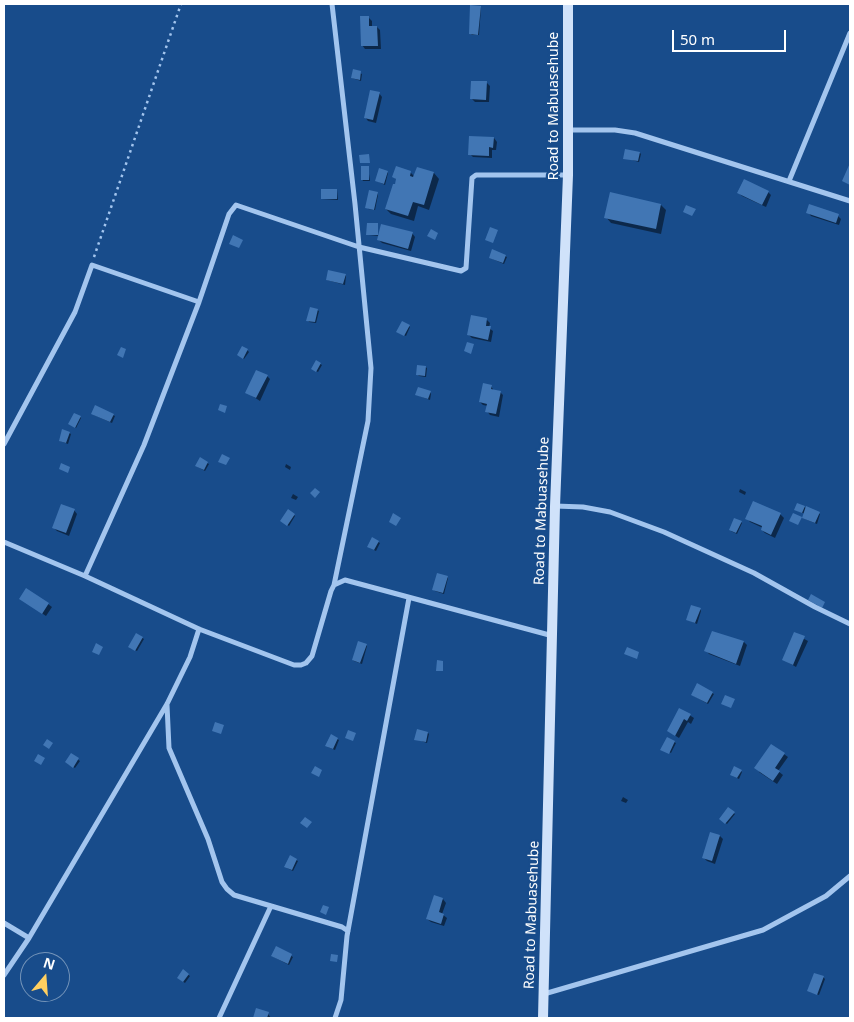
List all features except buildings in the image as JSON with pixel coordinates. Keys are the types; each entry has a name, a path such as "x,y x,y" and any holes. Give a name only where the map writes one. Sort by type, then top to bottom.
{"main road":[{"name":"Road to Mabuasehube","path":"543,1018 556,506 568,175 568,4"}],"street":[{"path":"4,542 85,576 199,629 285,663 301,666 312,656 334,585 368,421 371,368 332,4"},
{"path":"789,181 850,33"},
{"path":"568,130 615,130 635,133 850,202"},
{"path":"85,576 144,445 199,302 229,214 236,205 359,247 461,271 466,268 472,178 476,175 568,175"},
{"path":"4,444 76,312 92,265 199,302"},
{"path":"556,506 583,507 610,512 664,532 754,573 850,624"},
{"path":"334,585 339,582 350,581 553,636"},
{"path":"335,1018 341,1000 348,931 408,598"},
{"path":"4,975 29,938 167,704 190,657 199,629"},
{"path":"167,704 169,748 208,839 222,882 227,889 234,895 342,927 348,931"},
{"path":"544,994 763,930 826,896 850,876"},
{"path":"220,1018 271,906"},
{"path":"4,923 29,938"}],"path":[{"path":"92,265 181,4"}]}
